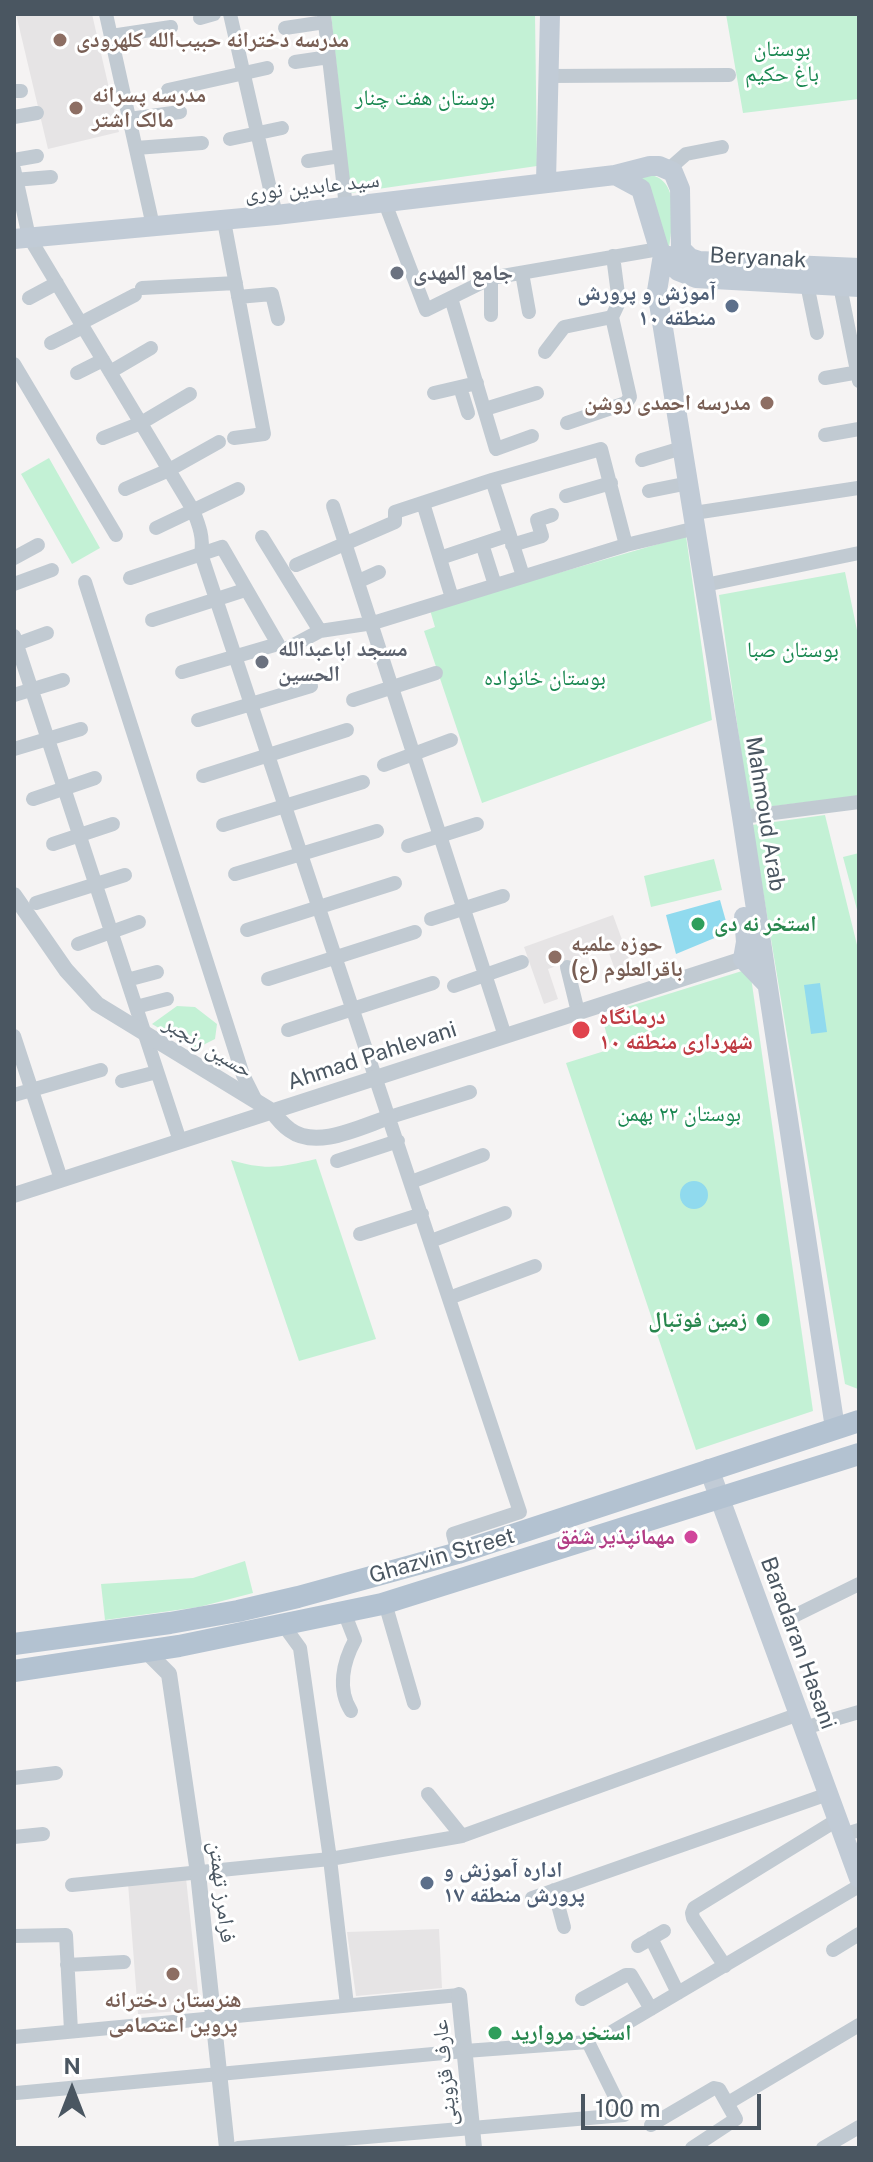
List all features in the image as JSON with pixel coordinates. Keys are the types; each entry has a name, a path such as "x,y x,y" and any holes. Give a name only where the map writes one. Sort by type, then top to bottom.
{"main road":[{"path":"546,181 550,14"},
{"name":"سید عابدین نوری","path":"22,238 224,221 385,203 615,175 650,166 669,169"},
{"name":"Mahmoud Arab","path":"669,169 677,178 680,189 657,291 742,817 835,1428"},
{"path":"615,175 641,189 667,251 699,261 859,268"},
{"name":"Beryanak","path":"667,251 678,271 696,278 849,286"},
{"path":"742,817 737,848 746,942 743,959 765,982"},
{"name":"Ghazvin Street","path":"14,1644 238,1611 458,1553 859,1421"},
{"name":"Ghazvin Street","path":"14,1671 284,1626 385,1603 859,1454"},
{"name":"Baradaran Hasani","path":"709,1469 828,1794 846,1828 859,1878"}],"street":[{"path":"106,14 153,226"},
{"path":"230,14 276,215"},
{"path":"285,28 324,18 346,207"},
{"path":"111,36 171,27"},
{"path":"295,62 329,57"},
{"path":"168,90 267,68"},
{"path":"548,76 729,75"},
{"path":"129,119 180,112"},
{"path":"14,117 37,113"},
{"path":"230,139 282,128"},
{"path":"136,148 202,143"},
{"path":"669,169 686,154 722,147"},
{"path":"14,160 37,156"},
{"path":"308,161 340,156"},
{"path":"51,177 15,176 22,238 57,283 193,510 202,535 201,554 520,1512 453,1534 458,1553"},
{"path":"385,203 426,310 491,278 613,256 667,251"},
{"path":"125,489 226,440 264,434 224,221"},
{"path":"567,423 626,403 630,395 612,317 619,302 613,256"},
{"path":"522,273 529,312"},
{"path":"491,278 491,315"},
{"path":"29,298 57,283"},
{"path":"807,284 817,333"},
{"path":"825,378 858,375 849,286"},
{"path":"51,343 138,292 237,290 272,294 278,319"},
{"path":"451,298 496,449 532,436"},
{"path":"545,352 564,327 612,317"},
{"path":"77,373 107,366 151,348"},
{"path":"14,364 116,535"},
{"path":"434,393 477,383"},
{"path":"460,387 468,413"},
{"path":"485,409 537,393"},
{"path":"103,438 141,423 190,394"},
{"path":"825,435 859,429"},
{"path":"642,460 682,448"},
{"path":"296,565 395,522 395,512 601,449 626,545"},
{"path":"492,480 523,576"},
{"path":"566,496 611,483"},
{"path":"649,491 689,483"},
{"path":"182,672 235,655 283,646 320,631 373,623 695,521 858,488"},
{"path":"156,528 238,489"},
{"path":"219,498 228,511"},
{"path":"423,503 452,598"},
{"path":"333,506 505,1036"},
{"path":"440,558 482,544 542,536 537,520 552,515"},
{"path":"262,537 320,631"},
{"path":"482,544 495,585"},
{"path":"14,558 38,545"},
{"path":"130,578 222,547 245,590 283,646"},
{"path":"705,585 859,553"},
{"path":"14,584 52,570"},
{"path":"359,581 379,572"},
{"path":"85,582 243,1075 256,1102"},
{"path":"152,620 245,590"},
{"path":"47,633 15,642 180,1141"},
{"path":"353,700 436,673"},
{"path":"14,695 63,680"},
{"path":"198,720 311,686"},
{"path":"14,749 81,729"},
{"path":"203,776 347,730"},
{"path":"384,765 451,740"},
{"path":"33,799 95,778"},
{"path":"223,825 363,782"},
{"path":"742,817 859,802"},
{"path":"53,844 113,824"},
{"path":"408,846 477,824"},
{"path":"235,874 377,831"},
{"path":"36,903 125,875"},
{"path":"247,930 395,883"},
{"name":"حسین رنجبر","path":"14,895 77,984 108,1013 272,1111 287,1128 299,1135 326,1137 470,1092"},
{"path":"431,919 503,896"},
{"path":"78,944 139,922"},
{"path":"268,979 415,932"},
{"name":"Ahmad Pahlevani","path":"14,1195 743,959"},
{"path":"454,986 522,962"},
{"path":"567,967 578,1012"},
{"path":"127,980 157,972"},
{"path":"288,1030 433,983"},
{"path":"136,1007 167,999"},
{"path":"14,1036 61,1179"},
{"path":"14,1095 101,1070"},
{"path":"122,1081 157,1072"},
{"path":"337,1161 398,1141"},
{"path":"411,1182 483,1155"},
{"path":"431,1241 505,1213"},
{"path":"360,1234 422,1214"},
{"path":"449,1298 535,1266"},
{"path":"796,1615 859,1584"},
{"path":"385,1603 414,1703"},
{"path":"344,1612 355,1640 344,1661 344,1688 351,1711"},
{"path":"284,1626 300,1648 347,2005"},
{"name":"فرامرز تهمتن","path":"146,1651 169,1674 198,1873 227,2148"},
{"path":"72,1885 330,1859 462,1836 801,1721 859,1712"},
{"path":"14,1778 56,1773"},
{"path":"428,1794 462,1836"},
{"path":"532,1898 828,1794"},
{"path":"725,1966 693,1918 694,1908 846,1828"},
{"path":"14,1837 43,1834"},
{"path":"610,2033 859,1886"},
{"path":"554,1890 564,1927"},
{"path":"833,1950 859,1934"},
{"path":"14,1936 66,1935 71,2031"},
{"path":"638,1946 658,1935 678,1993"},
{"path":"67,1965 124,1962"},
{"path":"582,1999 631,1975 651,2009"},
{"path":"14,2037 459,1995"},
{"name":"عارف قزوینی","path":"459,1995 474,2148"},
{"path":"728,2103 859,2025"},
{"path":"16,2093 588,2042 624,2115 238,2148"},
{"path":"651,2125 714,2088 719,2089 736,2116 735,2121 692,2148"},
{"path":"823,2148 859,2127"}],"shaded area":[{"path":"16,14 92,14 119,132 48,149"},
{"name":"حوزه علمیه باقرالعلوم (ع)","path":"613,915 632,967 616,972 607,948 548,969 558,999 544,1004 524,947"},
{"path":"186,1878 199,2001 194,2010 138,2014 128,1883"},
{"path":"439,1929 442,1988 356,1996 347,1932"}],"green space":[{"name":"بوستان هفت چنار","path":"331,14 535,14 537,166 350,193"},
{"name":"بوستان باغ حکیم","path":"726,14 859,14 859,99 743,113"},
{"path":"639,174 653,175 662,181 672,199 669,249"},
{"path":"49,458 100,548 72,564 21,474"},
{"name":"بوستان خانواده","path":"686,536 712,720 482,803 424,631 435,627 430,610"},
{"name":"بوستان صبا","path":"845,572 859,640 859,796 749,809 719,595"},
{"path":"825,815 859,953 858,1389 845,1384 752,825"},
{"path":"859,853 859,917 843,857"},
{"path":"714,859 722,890 651,907 644,876"},
{"name":"بوستان ۲۲ بهمن","path":"742,971 751,977 813,1411 696,1450 566,1063 611,1049 601,1015"},
{"path":"177,1006 195,1007 217,1024 215,1039 195,1049 152,1024"},
{"path":"316,1159 376,1339 299,1361 231,1160 274,1167"},
{"path":"245,1561 253,1593 199,1607 105,1620 101,1584 193,1578"}],"water":[{"name":"استخر نه دی","path":"720,900 729,932 676,954 666,915"},
{"path":"820,983 827,1032 811,1034 804,985"},
{"path":"694,1181 704,1185 708,1195 704,1205 694,1209 684,1205 680,1195 684,1185"}],"place":[{"name":"مدرسه دخترانه حبیب‌الله کلهرودی","path":"60,40"},
{"name":"مدرسه پسرانه مالک اشتر","path":"76,108"},
{"name":"جامع المهدی","path":"397,273"},
{"name":"آموزش و پرورش منطقه ۱۰","path":"732,306"},
{"name":"مدرسه احمدی روشن","path":"767,403"},
{"name":"مسجد اباعبدالله الحسین","path":"262,662"},
{"name":"استخر نه دی","path":"698,924"},
{"name":"حوزه علمیه باقرالعلوم (ع)","path":"555,957"},
{"name":"درمانگاه شهرداری منطقه ۱۰","path":"581,1030"},
{"name":"زمین فوتبال","path":"763,1320"},
{"name":"مهمانپذیر شفق","path":"691,1537"},
{"name":"اداره آموزش و پرورش منطقه ۱۷","path":"427,1883"},
{"name":"هنرستان دخترانه پروین اعتصامی","path":"173,1974"},
{"name":"استخر مروارید","path":"495,2033"}]}
